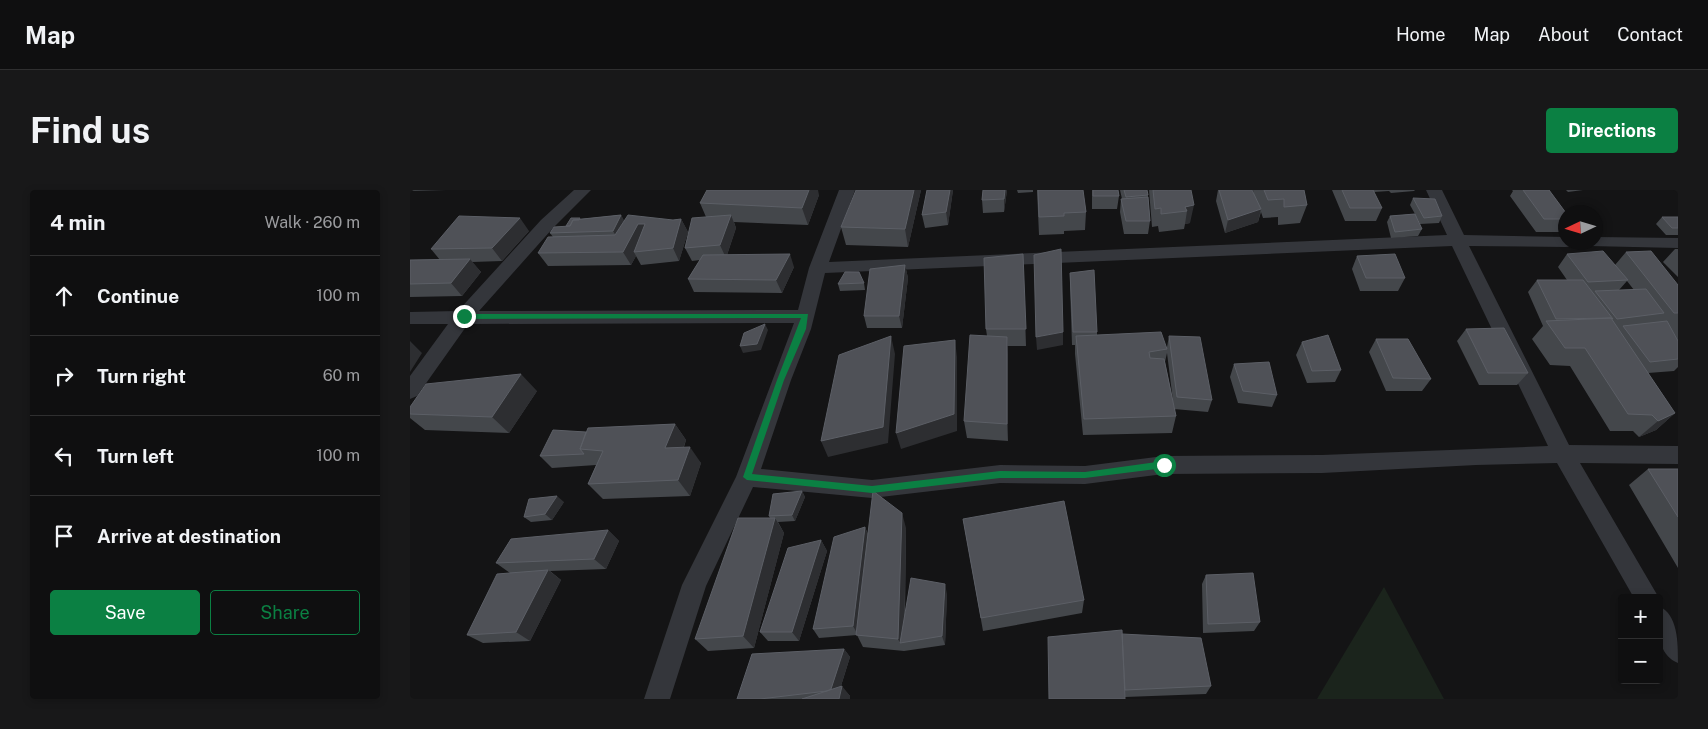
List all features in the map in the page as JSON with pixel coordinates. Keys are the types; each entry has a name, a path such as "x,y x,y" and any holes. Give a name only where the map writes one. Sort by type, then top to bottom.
{"street":[{"path":"410,391 464,316 547,224 583,190"},
{"path":"657,699 694,585 747,477 781,380 802,329 818,268 847,190"},
{"path":"1434,190 1563,454 1645,594"},
{"path":"818,268 1458,240 1558,242"},
{"path":"1603,242 1678,243"},
{"path":"410,318 464,316 806,316"},
{"path":"747,477 872,490 1000,474 1085,475 1164,465 1322,464 1476,456 1563,454 1678,455"},
{"path":"1663,625 1678,650"}],"shaded area":[{"path":"1384,587 1444,699 1317,699"}],"building":[{"path":"707,190 809,190 802,208 700,203"},
{"path":"856,190 914,190 905,229 841,227"},
{"path":"927,190 950,190 946,212 922,215"},
{"path":"983,190 1005,190 1004,199 982,200"},
{"path":"1038,190 1083,190 1086,212 1064,213 1064,216 1039,217"},
{"path":"1093,190 1118,190 1119,196 1093,196"},
{"path":"1124,190 1147,190 1148,195 1126,197"},
{"path":"1153,190 1191,190 1194,205 1185,207 1187,211 1161,214 1161,208 1155,209"},
{"path":"1219,190 1252,190 1261,209 1228,220"},
{"path":"1264,190 1304,190 1307,205 1284,207 1284,199 1268,200"},
{"path":"1342,190 1373,190 1382,208 1350,208"},
{"path":"1523,190 1549,190 1560,205 1558,205 1558,219 1544,219"},
{"path":"1148,197 1150,221 1126,221 1121,199"},
{"path":"1413,198 1435,199 1442,216 1424,218"},
{"path":"1415,214 1422,229 1395,232 1390,216"},
{"path":"621,215 613,231 550,233 554,227 570,226 573,220"},
{"path":"628,215 673,220 681,219 673,248 634,252 645,224 638,224 623,252 538,253 548,237 615,235"},
{"path":"731,215 720,245 685,248 692,218"},
{"path":"459,216 520,218 492,248 431,249"},
{"path":"1662,217 1678,217 1678,228 1672,228"},
{"path":"571,218 580,218 579,220 573,220 570,226 566,226"},
{"path":"1061,249 1063,332 1036,337 1034,255"},
{"path":"1603,251 1628,280 1588,282 1567,254"},
{"path":"1651,251 1678,285 1678,313 1674,313 1626,252"},
{"path":"790,254 776,280 688,279 703,255"},
{"path":"1023,254 1026,329 986,329 984,258"},
{"path":"1395,254 1405,278 1366,278 1357,256"},
{"path":"470,259 451,283 410,284 410,260"},
{"path":"905,265 899,316 864,316 870,269"},
{"path":"1094,270 1097,332 1073,332 1070,273"},
{"path":"845,272 859,272 864,283 838,284"},
{"path":"1537,280 1583,280 1613,319 1556,319"},
{"path":"1646,289 1664,313 1617,319 1595,291"},
{"path":"1611,318 1675,413 1658,421 1652,415 1628,414 1585,348 1565,348 1546,321"},
{"path":"1667,321 1678,341 1678,359 1650,362 1623,326"},
{"path":"765,324 757,344 740,346 744,333"},
{"path":"1504,328 1528,373 1488,373 1466,329"},
{"path":"1161,332 1167,349 1149,352 1150,358 1164,359 1176,416 1084,419 1076,336"},
{"path":"970,335 1007,337 1007,424 964,421"},
{"path":"1328,335 1341,370 1312,371 1302,342"},
{"path":"891,336 883,427 821,441 839,355"},
{"path":"1169,336 1200,337 1212,400 1177,397"},
{"path":"1376,339 1408,339 1431,379 1393,378"},
{"path":"955,340 954,414 896,433 904,346"},
{"path":"1269,362 1277,395 1243,391 1234,364"},
{"path":"521,374 492,417 410,414 410,407 426,384"},
{"path":"675,424 665,448 690,447 678,480 588,484 603,451 580,449 588,428"},
{"path":"553,430 586,432 580,449 584,454 540,456"},
{"path":"1648,469 1678,469 1678,517"},
{"path":"802,491 792,515 769,516 773,494"},
{"path":"873,491 902,513 898,639 856,635"},
{"path":"557,496 545,514 524,517 529,499"},
{"path":"1064,501 1084,600 981,618 963,519"},
{"path":"738,518 775,518 743,636 695,639"},
{"path":"865,527 853,626 813,629 834,537"},
{"path":"608,530 594,559 496,563 511,539"},
{"path":"821,540 792,632 760,632 788,548"},
{"path":"548,570 516,632 467,635 497,574"},
{"path":"1253,573 1260,622 1208,624 1206,575"},
{"path":"911,578 945,584 942,636 900,643"},
{"path":"1122,630 1125,699 1049,699 1048,637"},
{"path":"1122,634 1201,638 1211,686 1125,690"},
{"path":"844,649 831,689 827,691 760,699 737,699 752,654"},
{"path":"842,686 839,699 802,699"}],"route":[{"path":"464,316 806,316 747,477 872,490 1000,474 1085,475 1164,465"}]}
